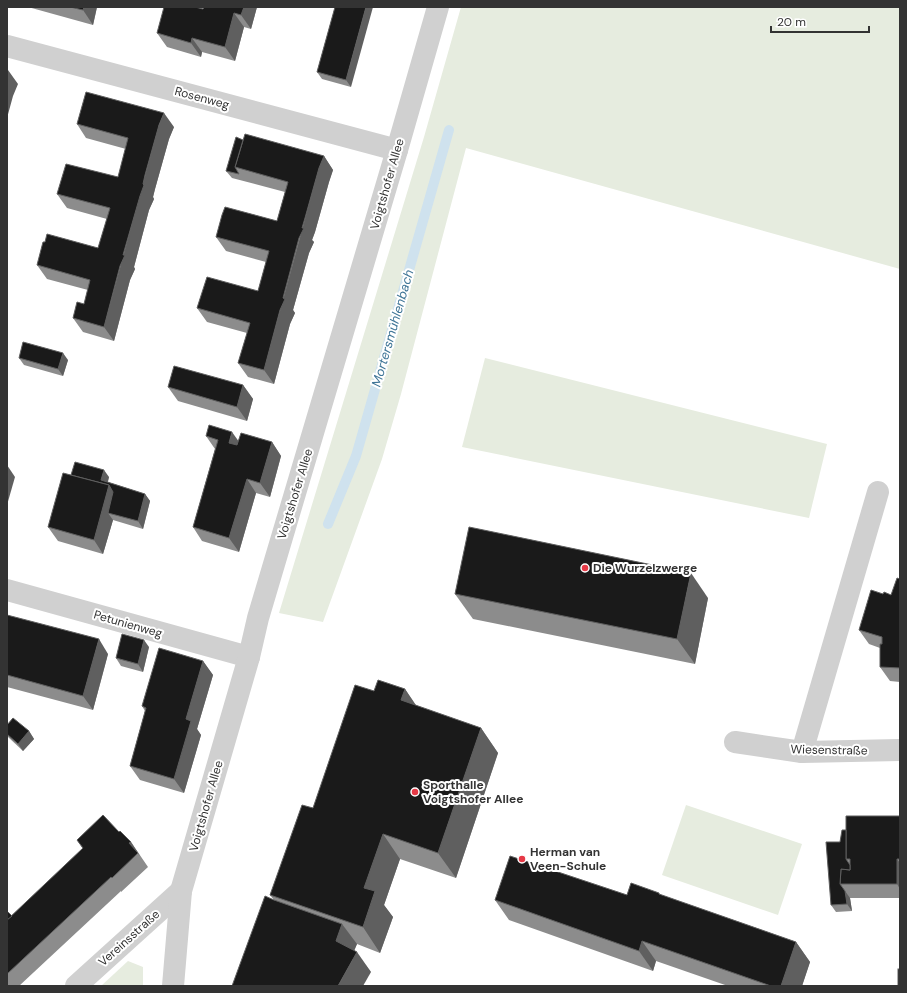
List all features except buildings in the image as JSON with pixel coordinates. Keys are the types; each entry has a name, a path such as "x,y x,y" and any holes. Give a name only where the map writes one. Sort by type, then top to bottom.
{"street":[{"name":"Voigtshofer Allee","path":"173,986 181,891 249,657 258,618 398,150 438,7"},
{"name":"Rosenweg","path":"7,46 398,150"},
{"path":"802,752 878,492"},
{"name":"Petunienweg","path":"7,590 249,657"},
{"name":"Wiesenstraße","path":"735,742 802,752 900,750"},
{"name":"Vereinsstraße","path":"76,986 181,891"}],"shaded area":[{"path":"461,7 900,7 900,269 466,148 401,394 382,459 323,622 279,613 424,137"},
{"path":"485,358 827,444 809,518 462,447"},
{"path":"686,805 802,844 778,915 662,875"},
{"path":"128,961 143,967 143,986 101,986"}],"waterway":[{"name":"Mortersmühlenbach","path":"328,524 356,456 449,130"}],"place":[{"name":"Die Wurzelzwerge","path":"585,568"},
{"name":"Sporthalle Voigtshofer Allee","path":"415,792"},
{"name":"Herman van Veen-Schule","path":"522,859"}]}
